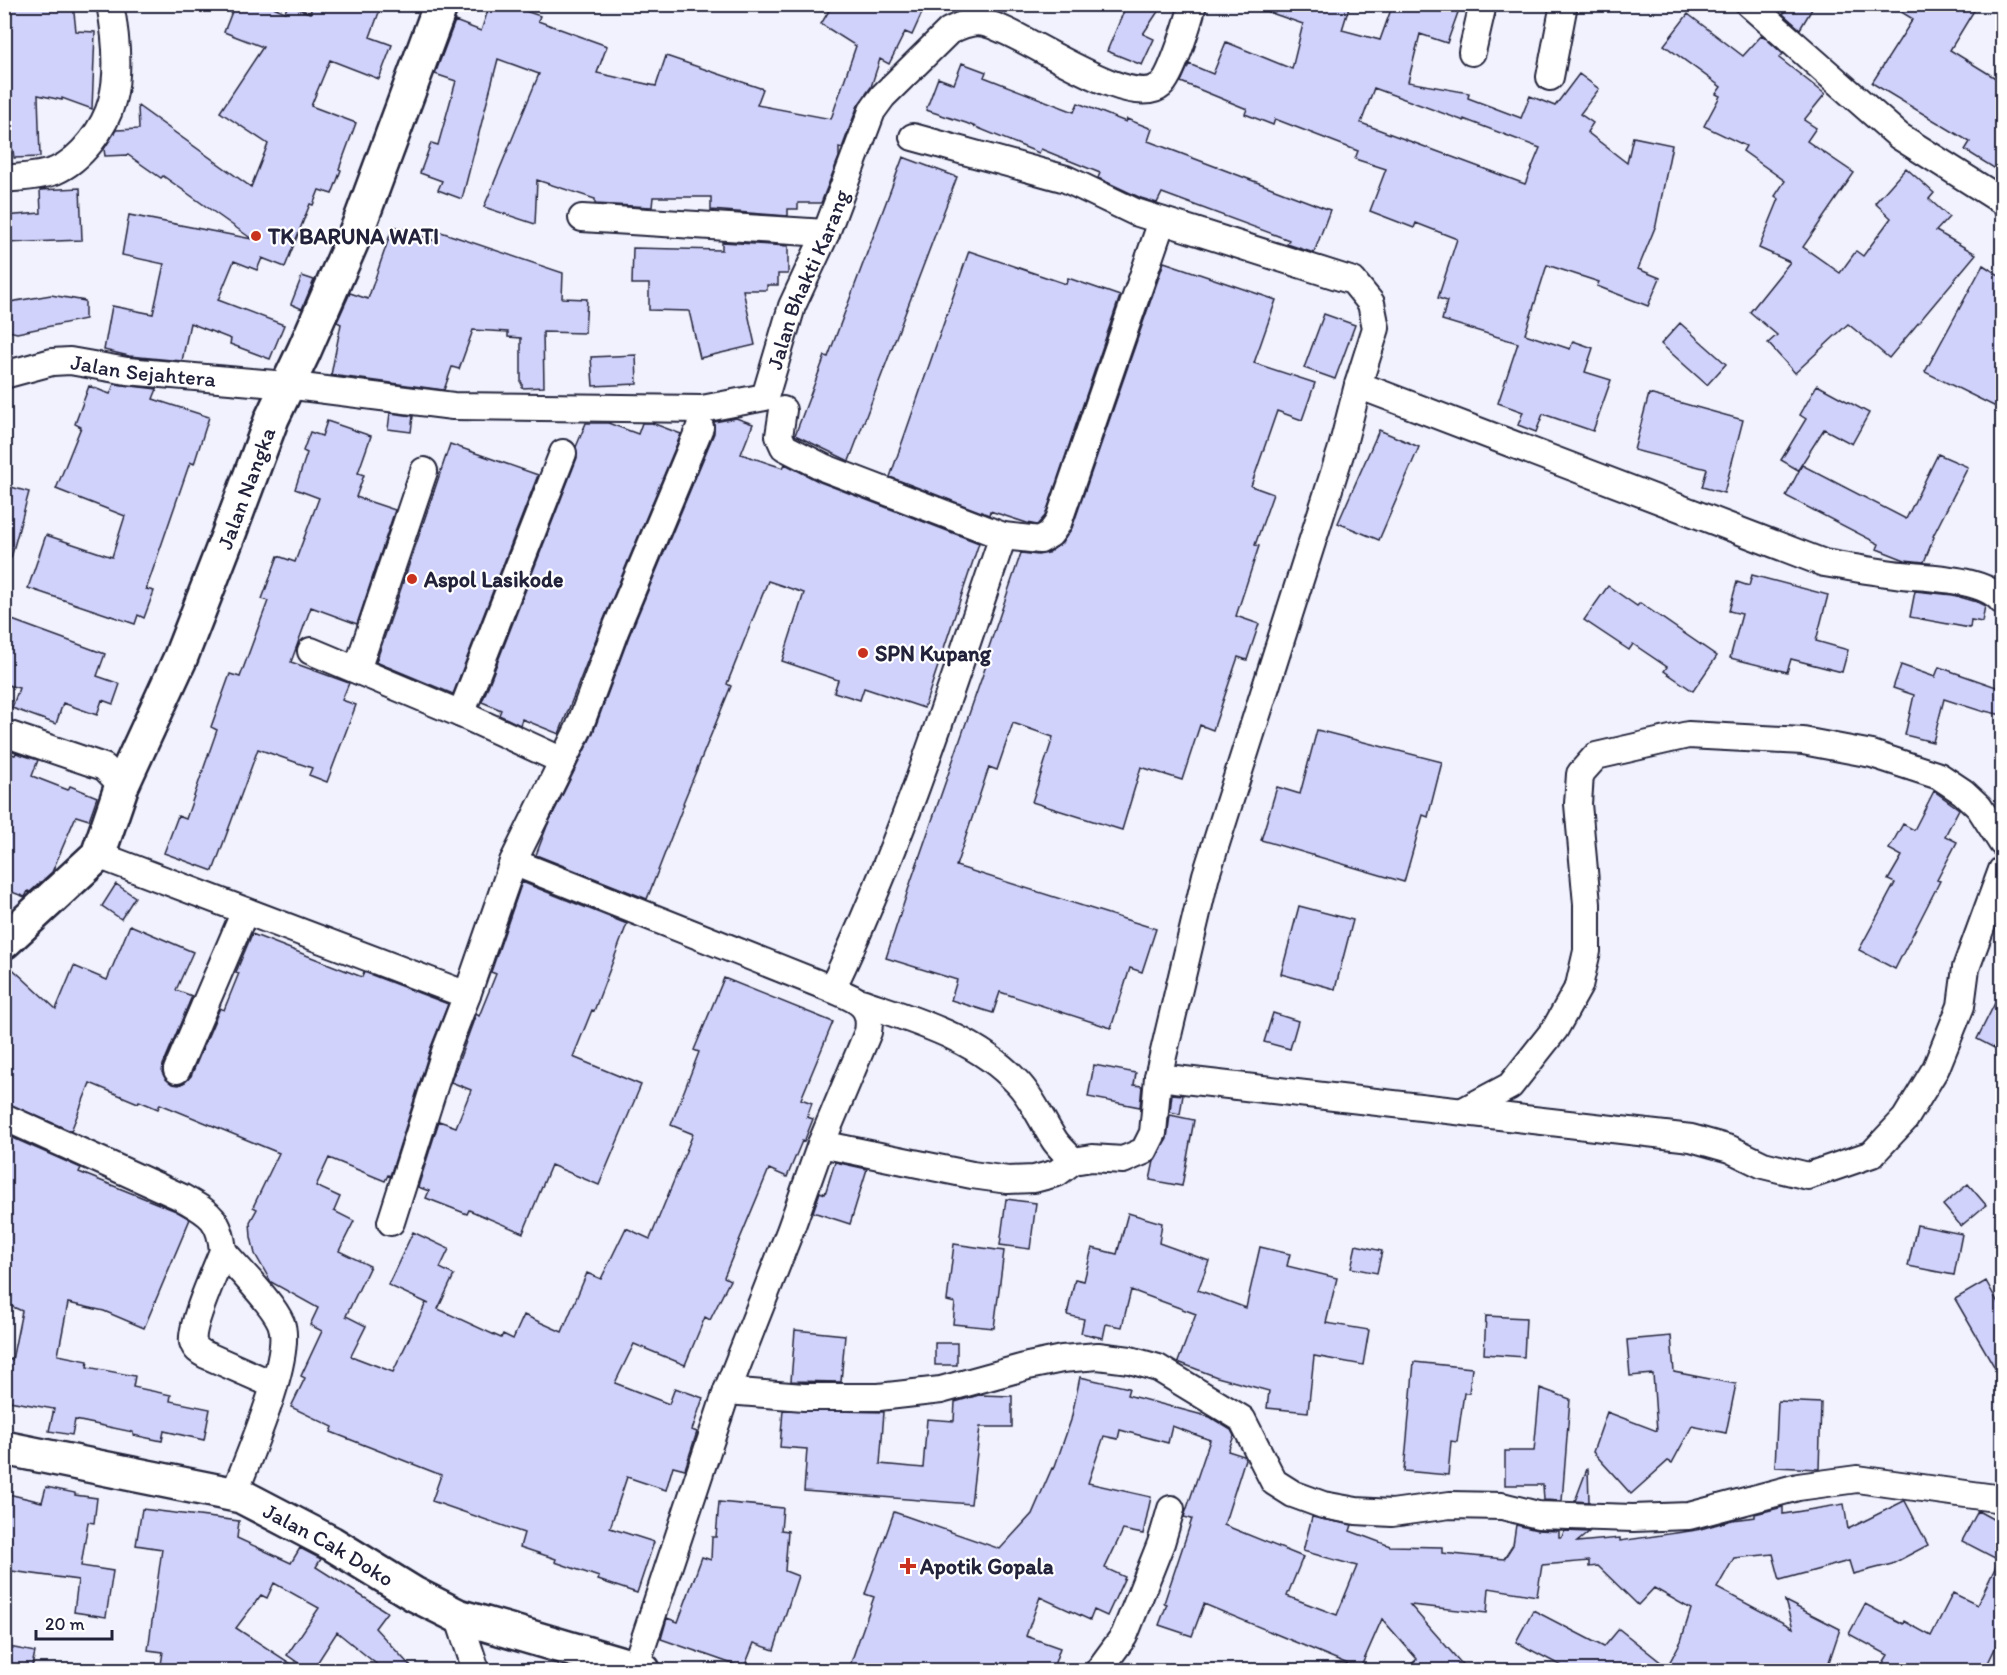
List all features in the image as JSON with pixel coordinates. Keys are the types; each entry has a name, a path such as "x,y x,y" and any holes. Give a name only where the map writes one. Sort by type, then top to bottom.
{"street":[{"path":"4,179 34,176 67,165 80,155 93,139 112,103 115,81 115,37 110,4"},
{"name":"Jalan Nangka","path":"4,942 98,855 122,785 180,659 272,418 359,225 441,4"},
{"name":"Jalan Bhakti Karang","path":"286,385 453,406 702,409 765,397 792,306 826,233 872,111 898,81 949,31 963,24 982,22 998,27 1042,51 1113,84 1133,91 1146,91 1160,86 1168,73 1193,4"},
{"path":"1472,52 1483,4"},
{"path":"1550,77 1564,4"},
{"path":"1749,4 1768,18 1899,136 2002,201"},
{"path":"821,1144 972,1176 1008,1180 1034,1179 1057,1173 1073,1161 1092,1158 1123,1160 1144,1151 1153,1133 1158,1077 1206,875 1342,448 1376,328 1371,303 1353,280 1135,212 1066,179 914,137"},
{"path":"582,218 826,233"},
{"path":"783,410 779,436 784,447 825,468 1003,536 1040,540 1050,534 1058,523 1162,221"},
{"name":"Jalan Sejahtera","path":"4,375 52,362 70,361 128,371 286,385"},
{"path":"1358,385 1824,563 1902,575 1952,579 1997,594 2002,601"},
{"path":"391,1222 445,1052 513,862 579,728 615,631 699,426"},
{"path":"461,714 563,453"},
{"path":"357,670 424,471"},
{"path":"832,989 853,944 922,773 1003,536"},
{"path":"310,651 461,714 563,761"},
{"path":"4,733 104,768 122,785"},
{"path":"1463,1111 1510,1086 1555,1029 1579,986 1587,951 1587,904 1578,804 1580,774 1596,756 1688,735 1803,741 1872,754 1939,776 1963,792 1978,807 2002,843"},
{"path":"98,855 467,994"},
{"path":"513,862 861,1002 944,1031 999,1066 1018,1083 1039,1112 1055,1141 1073,1161"},
{"path":"1158,1077 1691,1138 1730,1149 1763,1165 1808,1176 1872,1154 1905,1119 1936,1068 1961,1006 1966,968 2002,870"},
{"path":"177,1070 245,911"},
{"path":"639,1669 727,1391 790,1231 821,1144 868,1032 870,1020 861,1002"},
{"path":"4,1117 181,1197 214,1219 223,1251 195,1328 193,1343 206,1355 274,1385"},
{"path":"223,1251 276,1313 283,1333 274,1385 234,1495"},
{"path":"727,1391 804,1397 879,1396 940,1390 1062,1359 1098,1356 1130,1360 1158,1368 1242,1419 1264,1458 1274,1482 1293,1494 1323,1505 1356,1511 1392,1514 1450,1505 1502,1506 1538,1515 1633,1518 1689,1516 1798,1487 1857,1479 2002,1499"},
{"name":"Jalan Cak Doko","path":"4,1448 241,1496 331,1542 414,1594 458,1616 639,1669"},
{"path":"1099,1671 1124,1636 1161,1542 1171,1509"},
{"path":"458,1616 476,1671"}],"shaded area":[{"path":"5,894 32,904 5,933"}],"building":[{"path":"6,4 73,4 76,31 95,32 92,109 62,98 62,100 38,95 40,157 14,158 13,150 4,151 4,13 7,13"},
{"path":"235,4 266,4 285,12 288,5 310,13 313,4 382,4 370,37 392,45 379,79 330,60 311,106 356,123 332,194 319,190 313,205 310,204 285,267 262,258 257,270 234,261 218,300 284,325 270,359 230,344 231,339 190,323 182,361 129,356 104,350 112,306 153,314 164,264 122,255 129,215 252,239 163,176 161,178 128,155 105,156 104,149 116,130 139,129 138,106 251,187 268,144 220,112 263,47 224,32"},
{"path":"490,4 505,4 540,16 538,21 607,46 597,73 656,86 666,56 763,89 757,105 831,119 856,46 821,24 833,4 926,4 912,35 905,32 889,64 880,59 871,87 858,105 842,148 839,147 839,157 821,203 798,203 798,209 788,209 788,216 711,210 711,197 653,197 652,207 595,204 595,199 537,180 535,224 484,207 539,74 498,59 462,199 438,190 442,181 420,173 431,143 438,145 456,81 435,74 455,21 481,31"},
{"path":"1127,4 1163,4 1143,34 1154,39 1142,65 1107,51"},
{"path":"1257,4 1350,4 1342,30 1380,40 1393,4 1461,4 1447,43 1420,34 1408,82 1469,93 1468,98 1521,118 1530,96 1555,106 1579,74 1599,89 1580,114 1593,123 1587,132 1627,163 1633,137 1672,145 1656,225 1638,269 1660,278 1648,306 1597,286 1599,282 1547,265 1525,334 1570,349 1573,341 1593,348 1585,372 1611,380 1593,431 1543,414 1536,432 1518,425 1523,412 1498,403 1518,343 1442,320 1447,301 1438,298 1457,239 1416,223 1414,228 1370,211 1386,169 1355,159 1358,151 1275,119 1273,125 1245,114 1247,109 1181,82 1189,64 1213,74 1226,42 1292,69 1303,24 1257,8","holes":["1374,88 1464,121 1464,119 1540,148 1525,184 1361,123"]},
{"path":"1791,4 1815,4 1800,29 1783,14"},
{"path":"1888,4 1978,4 1950,50 2002,82 2002,173 1965,150 1970,142 1872,83 1913,19"},
{"path":"1688,14 1743,56 1762,35 1783,54 1779,58 1825,94 1804,120 1816,128 1807,141 1854,173 1803,247 1840,273 1856,251 1863,256 1891,218 1875,203 1906,168 1934,193 1929,199 1949,217 1936,231 1976,254 1889,358 1848,324 1795,373 1768,343 1777,335 1750,312 1790,262 1759,248 1779,199 1775,196 1785,181 1743,151 1746,146 1704,126 1720,96 1716,94 1721,87 1664,45"},
{"path":"962,63 986,72 984,77 1074,112 1078,103 1126,122 1127,119 1152,129 1148,141 1330,210 1314,253 1287,244 1289,240 1162,193 1157,203 1141,198 1098,178 1100,173 1041,149 1039,153 966,123 926,110 938,78 954,84"},
{"path":"903,157 957,177 849,461 795,435 825,356 828,357"},
{"path":"80,188 82,240 4,243 4,216 41,213 40,190"},
{"path":"393,226 435,241 438,231 563,273 562,298 587,299 585,333 543,332 544,387 522,388 521,338 508,337 508,332 473,330 459,369 452,367 444,390 331,375 341,324 337,322 350,293 368,299"},
{"path":"722,242 788,246 788,274 778,274 778,285 767,285 767,290 743,290 755,345 700,358 689,311 649,310 649,284 632,284 633,248 722,250"},
{"path":"969,251 1066,284 1068,278 1120,296 1045,516 1037,525 990,511 989,515 890,477"},
{"path":"1164,262 1276,300 1254,363 1315,383 1302,420 1277,411 1251,486 1273,494 1255,545 1259,546 1236,616 1259,624 1247,660 1238,657 1213,730 1200,725 1182,780 1141,767 1122,830 1032,802 1053,737 1013,723 997,770 989,767 956,866 1156,929 1142,972 1130,968 1111,1028 1000,992 993,1013 951,1000 957,980 886,958 990,654 987,653 1021,553 1038,555 1048,553 1062,543 1072,528"},
{"path":"1983,265 2002,277 2002,410 1925,372"},
{"path":"302,276 314,280 302,309 291,304"},
{"path":"51,295 85,301 85,319 17,333 4,330 4,303"},
{"path":"1324,314 1355,325 1335,379 1304,368"},
{"path":"1680,323 1726,364 1707,385 1661,344"},
{"path":"636,355 637,384 593,386 591,357"},
{"path":"114,384 157,389 153,399 209,417 194,464 190,462 146,589 154,591 144,618 138,615 135,624 28,588 46,535 112,557 125,516 56,489 81,427 75,424 89,386 110,394"},
{"path":"1817,385 1869,413 1852,444 1824,429 1798,470 1781,460 1806,419 1800,415"},
{"path":"1649,394 1743,420 1724,493 1702,487 1707,469 1634,450"},
{"path":"390,413 413,416 411,432 388,429"},
{"path":"736,418 753,424 741,454 783,468 785,464 820,482 979,543 924,708 864,688 860,700 834,692 838,680 782,661 804,593 768,581 727,684 731,686 647,899 536,855 547,826 593,733 629,636 714,433 714,422"},
{"path":"327,421 371,436 358,473 364,475 356,497 395,510 357,624 311,607 291,662 349,683 342,700 356,705 327,782 309,775 312,768 258,749 213,871 164,853 178,816 186,819 217,730 211,727 230,674 240,677 268,601 262,599 278,556 295,562 319,498 295,489 307,453 303,451 310,432 322,436"},
{"path":"586,423 608,423 638,434 642,423 652,423 681,434 559,734 522,719 520,725 499,715 501,710 482,702 577,458 576,447"},
{"path":"1379,430 1419,447 1379,540 1338,523"},
{"path":"450,444 538,475 453,694 376,662"},
{"path":"1938,454 1968,467 1933,536 1924,562 1905,560 1877,549 1879,544 1786,496 1802,465 1906,519"},
{"path":"4,485 29,492 11,558 4,558"},
{"path":"1752,575 1828,595 1816,641 1848,650 1842,672 1791,659 1787,672 1730,658 1742,614 1729,611 1737,582 1749,586"},
{"path":"1608,586 1637,606 1640,603 1717,656 1693,691 1664,671 1667,667 1633,644 1629,650 1584,620"},
{"path":"1915,591 1953,595 1977,602 1985,606 1982,622 1971,620 1970,628 1910,617"},
{"path":"4,617 105,654 97,676 120,684 113,704 102,700 97,715 63,703 56,724 12,708 19,688 4,684"},
{"path":"1901,665 1935,677 1939,667 2002,689 2002,715 1984,712 1944,699 1933,742 1905,735 1914,695 1893,688"},
{"path":"1317,730 1442,762 1428,817 1423,815 1404,882 1261,840 1277,787 1300,794"},
{"path":"4,752 38,760 32,776 68,790 70,786 97,797 89,820 76,816 52,872 30,892 28,891 25,897 4,889"},
{"path":"1934,791 1959,809 1945,836 1957,842 1937,880 1940,881 1895,969 1859,950 1895,883 1888,880 1902,856 1889,849 1903,824 1914,830"},
{"path":"522,882 627,924 594,1011 592,1010 573,1057 641,1085 599,1185 551,1165 523,1233 469,1210 467,1214 426,1198 429,1191 418,1187 439,1121 456,1127 471,1090 451,1082 476,1014 479,1016 496,974 491,972"},
{"path":"116,884 135,897 121,919 102,906"},
{"path":"1299,906 1353,920 1335,989 1281,974"},
{"path":"130,925 193,952 176,990 192,996 163,1065 162,1072 172,1084 179,1085 191,1076 220,1008 224,1010 239,973 236,972 252,934 362,977 364,972 448,1004 431,1047 390,1176 388,1175 385,1181 329,1158 316,1186 340,1197 334,1211 354,1221 339,1251 370,1266 346,1316 366,1326 351,1356 393,1372 426,1303 429,1304 388,1285 413,1232 449,1249 440,1268 454,1275 438,1309 501,1338 503,1334 513,1339 524,1315 562,1332 587,1273 601,1279 626,1228 650,1239 693,1134 671,1125 699,1052 694,1050 724,978 833,1022 801,1099 812,1103 807,1117 813,1119 804,1142 802,1141 787,1177 769,1169 724,1277 730,1280 710,1320 705,1317 685,1365 634,1344 615,1383 669,1404 675,1388 703,1398 692,1430 697,1432 685,1469 673,1466 666,1490 627,1477 610,1528 654,1542 637,1593 598,1580 599,1577 520,1547 524,1533 432,1501 441,1475 331,1432 333,1427 291,1407 305,1378 301,1376 322,1331 310,1325 318,1308 271,1282 255,1254 250,1222 257,1209 253,1207 279,1153 160,1104 158,1109 139,1101 138,1103 90,1083 71,1131 4,1102 4,961 56,1009 74,966 107,980"},
{"path":"2002,989 2002,1052 1977,1039"},
{"path":"1273,1013 1298,1021 1290,1049 1264,1042"},
{"path":"1094,1065 1136,1073 1134,1085 1142,1086 1140,1107 1088,1097"},
{"path":"1172,1094 1183,1095 1180,1114 1170,1112"},
{"path":"1170,1115 1194,1120 1182,1186 1150,1180 1154,1161 1167,1139"},
{"path":"4,1134 81,1168 79,1172 176,1211 190,1219 144,1328 104,1311 68,1303 58,1355 88,1361 87,1367 135,1376 133,1387 171,1395 170,1401 210,1409 204,1440 164,1431 162,1441 133,1435 133,1432 75,1420 72,1435 49,1431 54,1409 4,1400 4,1358 12,1360 22,1311 4,1303"},
{"path":"835,1162 867,1169 850,1224 813,1212 820,1192 825,1194"},
{"path":"1968,1184 1986,1205 1961,1226 1943,1205"},
{"path":"1006,1199 1036,1203 1030,1249 1000,1245"},
{"path":"1128,1213 1162,1223 1159,1243 1209,1261 1198,1290 1246,1308 1260,1247 1290,1254 1287,1266 1337,1278 1326,1323 1369,1330 1363,1365 1314,1356 1308,1412 1267,1408 1269,1391 1217,1377 1178,1362 1196,1314 1131,1290 1122,1327 1106,1324 1103,1338 1081,1333 1084,1319 1067,1315 1075,1279 1084,1281 1092,1248 1117,1254"},
{"path":"1917,1225 1962,1234 1954,1275 1908,1266"},
{"path":"954,1244 1004,1251 994,1328 953,1324 955,1303 947,1301"},
{"path":"1356,1245 1382,1251 1377,1273 1351,1268"},
{"path":"1986,1281 2002,1310 2002,1380 1955,1299"},
{"path":"1486,1316 1526,1318 1524,1357 1484,1354"},
{"path":"795,1330 845,1335 841,1382 791,1381"},
{"path":"1671,1336 1674,1372 1736,1384 1726,1433 1692,1426 1672,1463 1668,1461 1631,1494 1593,1452 1607,1412 1657,1431 1653,1374 1630,1376 1627,1340"},
{"path":"935,1343 957,1343 957,1365 935,1365"},
{"path":"1414,1362 1472,1368 1469,1393 1464,1393 1457,1442 1451,1441 1448,1475 1404,1471"},
{"path":"1080,1377 1129,1388 1127,1395 1210,1417 1231,1430 1234,1436 1228,1451 1244,1456 1245,1459 1224,1525 1303,1557 1287,1596 1337,1615 1357,1566 1303,1551 1312,1517 1352,1525 1350,1531 1390,1546 1442,1547 1442,1553 1504,1559 1513,1545 1516,1525 1537,1530 1559,1531 1559,1537 1562,1537 1564,1531 1589,1532 1577,1542 1620,1538 1620,1541 1697,1530 1732,1520 1755,1517 1755,1514 1783,1507 1783,1514 1844,1504 1848,1529 1905,1501 1928,1545 1892,1564 1853,1574 1849,1561 1780,1580 1773,1554 1734,1558 1717,1588 1793,1628 1785,1601 1840,1629 1826,1671 1571,1671 1516,1642 1533,1610 1604,1647 1619,1629 1667,1667 1681,1641 1691,1609 1654,1588 1638,1605 1598,1566 1589,1567 1589,1561 1542,1565 1537,1596 1489,1588 1487,1613 1410,1605 1468,1671 1404,1671 1417,1659 1382,1619 1360,1669 1204,1604 1192,1636 1159,1625 1192,1519 1184,1517 1210,1440 1172,1426 1168,1443 1120,1430 1118,1439 1104,1436 1088,1483 1151,1497 1143,1534 1123,1530 1105,1568 1125,1577 1107,1616 1094,1610 1090,1620 1040,1597 1026,1636 1060,1648 1052,1671 848,1671 874,1597 865,1594 894,1512 1000,1549 1032,1514 1052,1468 1054,1469 1071,1420"},
{"path":"1540,1388 1570,1399 1562,1501 1544,1500 1543,1485 1505,1485 1505,1451 1534,1451"},
{"path":"979,1395 1012,1396 1012,1427 980,1427 971,1504 804,1491 807,1449 780,1447 783,1410 884,1412 880,1464 923,1468 927,1419 954,1421 955,1402"},
{"path":"1778,1401 1821,1403 1819,1469 1775,1467"},
{"path":"1587,1469 1589,1502 1575,1501"},
{"path":"46,1487 97,1498 94,1523 88,1522 81,1566 113,1571 106,1617 74,1612 78,1580 4,1570 4,1493 42,1502"},
{"path":"719,1502 783,1508 781,1530 788,1531 785,1571 798,1576 774,1650 754,1643 744,1668 661,1639 667,1618 678,1622 702,1557 711,1560 712,1537 716,1537"},
{"path":"142,1509 239,1521 237,1538 291,1563 300,1548 321,1559 316,1567 387,1612 375,1628 415,1671 385,1671 337,1632 310,1671 287,1655 319,1608 274,1583 267,1598 261,1595 236,1628 302,1671 160,1671 163,1652 148,1650 162,1549 136,1545"},
{"path":"1978,1511 2002,1524 2002,1634 1984,1671 1878,1671 1888,1655 1849,1634 1865,1604 1931,1636 1953,1593 1977,1605 1999,1560 1962,1541"},
{"path":"4,1646 35,1652 31,1671 4,1671"}],"place":[{"name":"TK BARUNA WATI","path":"256,236"},
{"name":"Aspol Lasikode","path":"412,579"},
{"name":"SPN Kupang","path":"863,653"},
{"name":"Apotik Gopala","path":"908,1566"}]}
